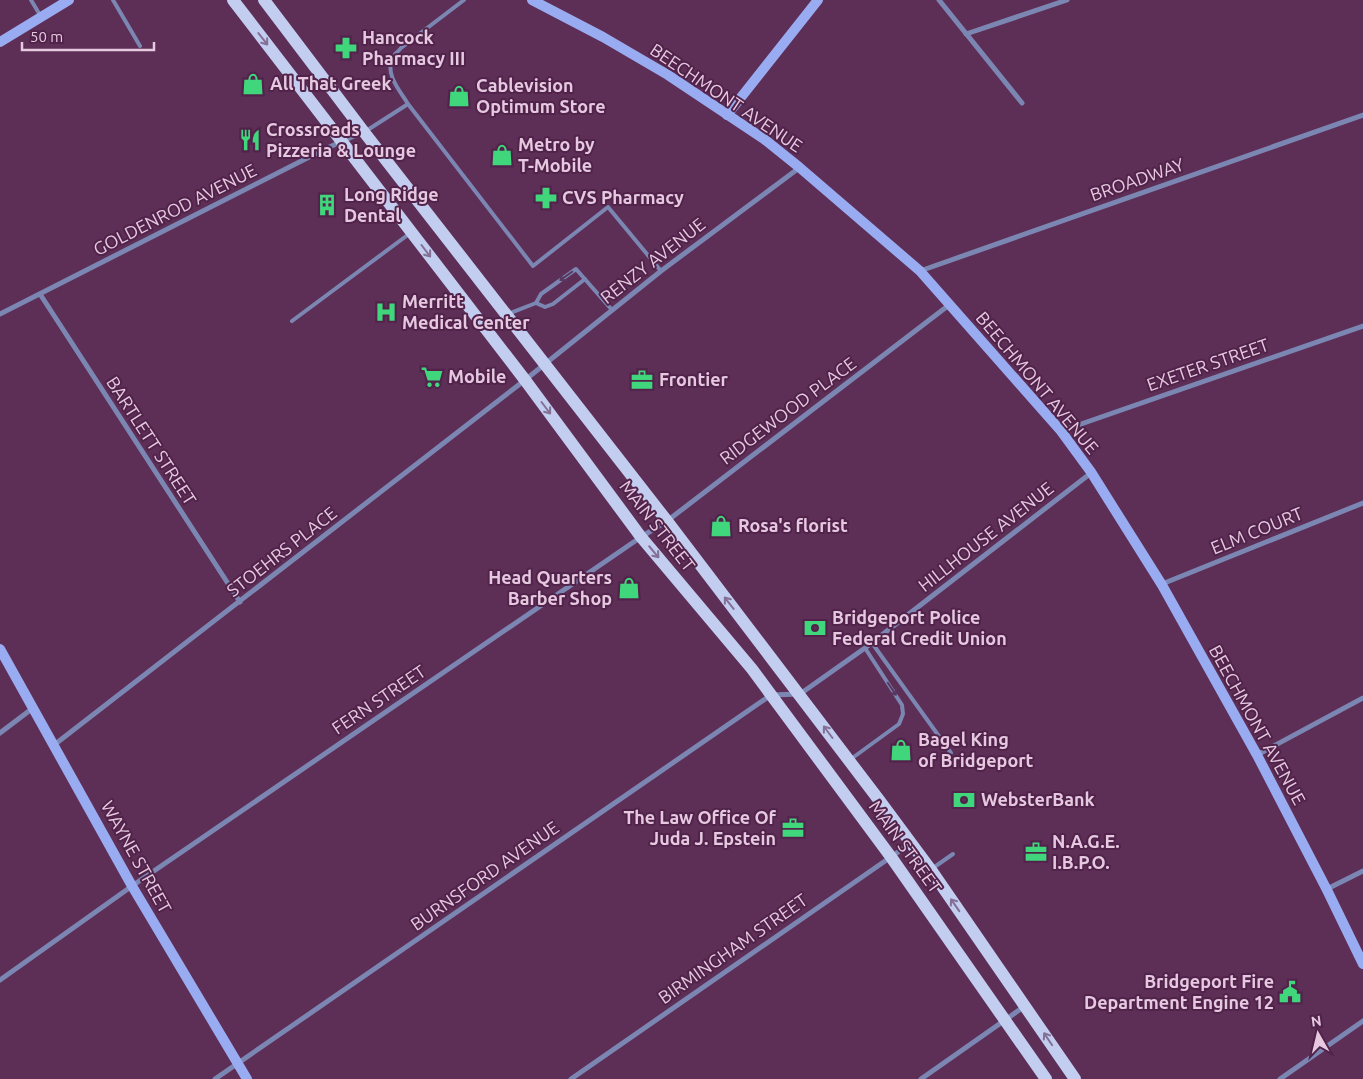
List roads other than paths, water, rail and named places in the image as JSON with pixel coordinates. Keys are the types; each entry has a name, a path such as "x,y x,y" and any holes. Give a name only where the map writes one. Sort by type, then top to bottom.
{"main road":[{"name":"MAIN STREET","path":"234,0 525,380 641,537 752,669 891,857 1046,1079"},
{"name":"MAIN STREET","path":"264,0 364,132 800,694 912,843 1075,1079"}],"street":[{"path":"0,42 69,0"},
{"name":"BEECHMONT AVENUE","path":"532,0 603,37 668,75 764,139 799,167 920,270 1061,431 1091,472 1162,584 1256,755 1327,890 1363,964"},
{"path":"727,115 818,0"},
{"path":"939,0 1022,103"},
{"path":"966,34 1067,0"},
{"name":"BROADWAY","path":"920,270 1363,115"},
{"name":"GOLDENROD AVENUE","path":"0,314 342,140 364,132"},
{"name":"RENZY AVENUE","path":"525,380 661,271 799,167"},
{"name":"BARTLETT STREET","path":"40,294 240,602"},
{"name":"RIDGEWOOD PLACE","path":"641,537 667,521 949,305"},
{"name":"EXETER STREET","path":"1061,431 1363,326"},
{"name":"STOEHRS PLACE","path":"54,745 525,380"},
{"name":"HILLHOUSE AVENUE","path":"800,694 872,643 1091,472"},
{"name":"ELM COURT","path":"1162,584 1363,503"},
{"name":"FERN STREET","path":"0,980 132,886 641,537"},
{"name":"WAYNE STREET","path":"0,649 132,886 247,1079"},
{"path":"771,695 800,694"},
{"name":"BURNSFORD AVENUE","path":"215,1079 771,695"},
{"path":"1256,755 1363,698"},
{"path":"0,733 34,708"},
{"name":"BIRMINGHAM STREET","path":"571,1079 912,843"},
{"path":"1327,890 1363,871"},
{"path":"921,1079 1025,1006"},
{"path":"1280,1079 1363,1021"}],"lane":[{"path":"31,0 41,17"},
{"path":"113,0 140,46"},
{"path":"464,0 392,57 390,70 394,82 408,104 533,266 608,207 661,271"},
{"path":"364,132 408,104"},
{"path":"292,321 412,232"},
{"path":"506,315 536,303 541,294 576,269 612,310"},
{"path":"536,303 545,308 585,279"},
{"path":"872,643 951,753"},
{"path":"849,760 899,724 904,714 902,704 865,648"},
{"path":"931,870 953,854"}],"place":[{"name":"Hancock Pharmacy III","path":"346,48"},
{"name":"All That Greek","path":"253,84"},
{"name":"Cablevision Optimum Store","path":"459,96"},
{"name":"Crossroads Pizzeria & Lounge","path":"250,140"},
{"name":"Metro by T-Mobile","path":"502,155"},
{"name":"CVS Pharmacy","path":"546,198"},
{"name":"Long Ridge Dental","path":"327,205"},
{"name":"Merritt Medical Center","path":"386,312"},
{"name":"Mobile","path":"432,377"},
{"name":"Frontier","path":"642,380"},
{"name":"Rosa's florist","path":"721,526"},
{"name":"Head Quarters Barber Shop","path":"629,588"},
{"name":"Bridgeport Police Federal Credit Union","path":"815,628"},
{"name":"Bagel King of Bridgeport","path":"901,750"},
{"name":"WebsterBank","path":"964,800"},
{"name":"The Law Office Of Juda J. Epstein","path":"793,828"},
{"name":"N.A.G.E. I.B.P.O.","path":"1036,852"},
{"name":"Bridgeport Fire Department Engine 12","path":"1290,992"}]}
